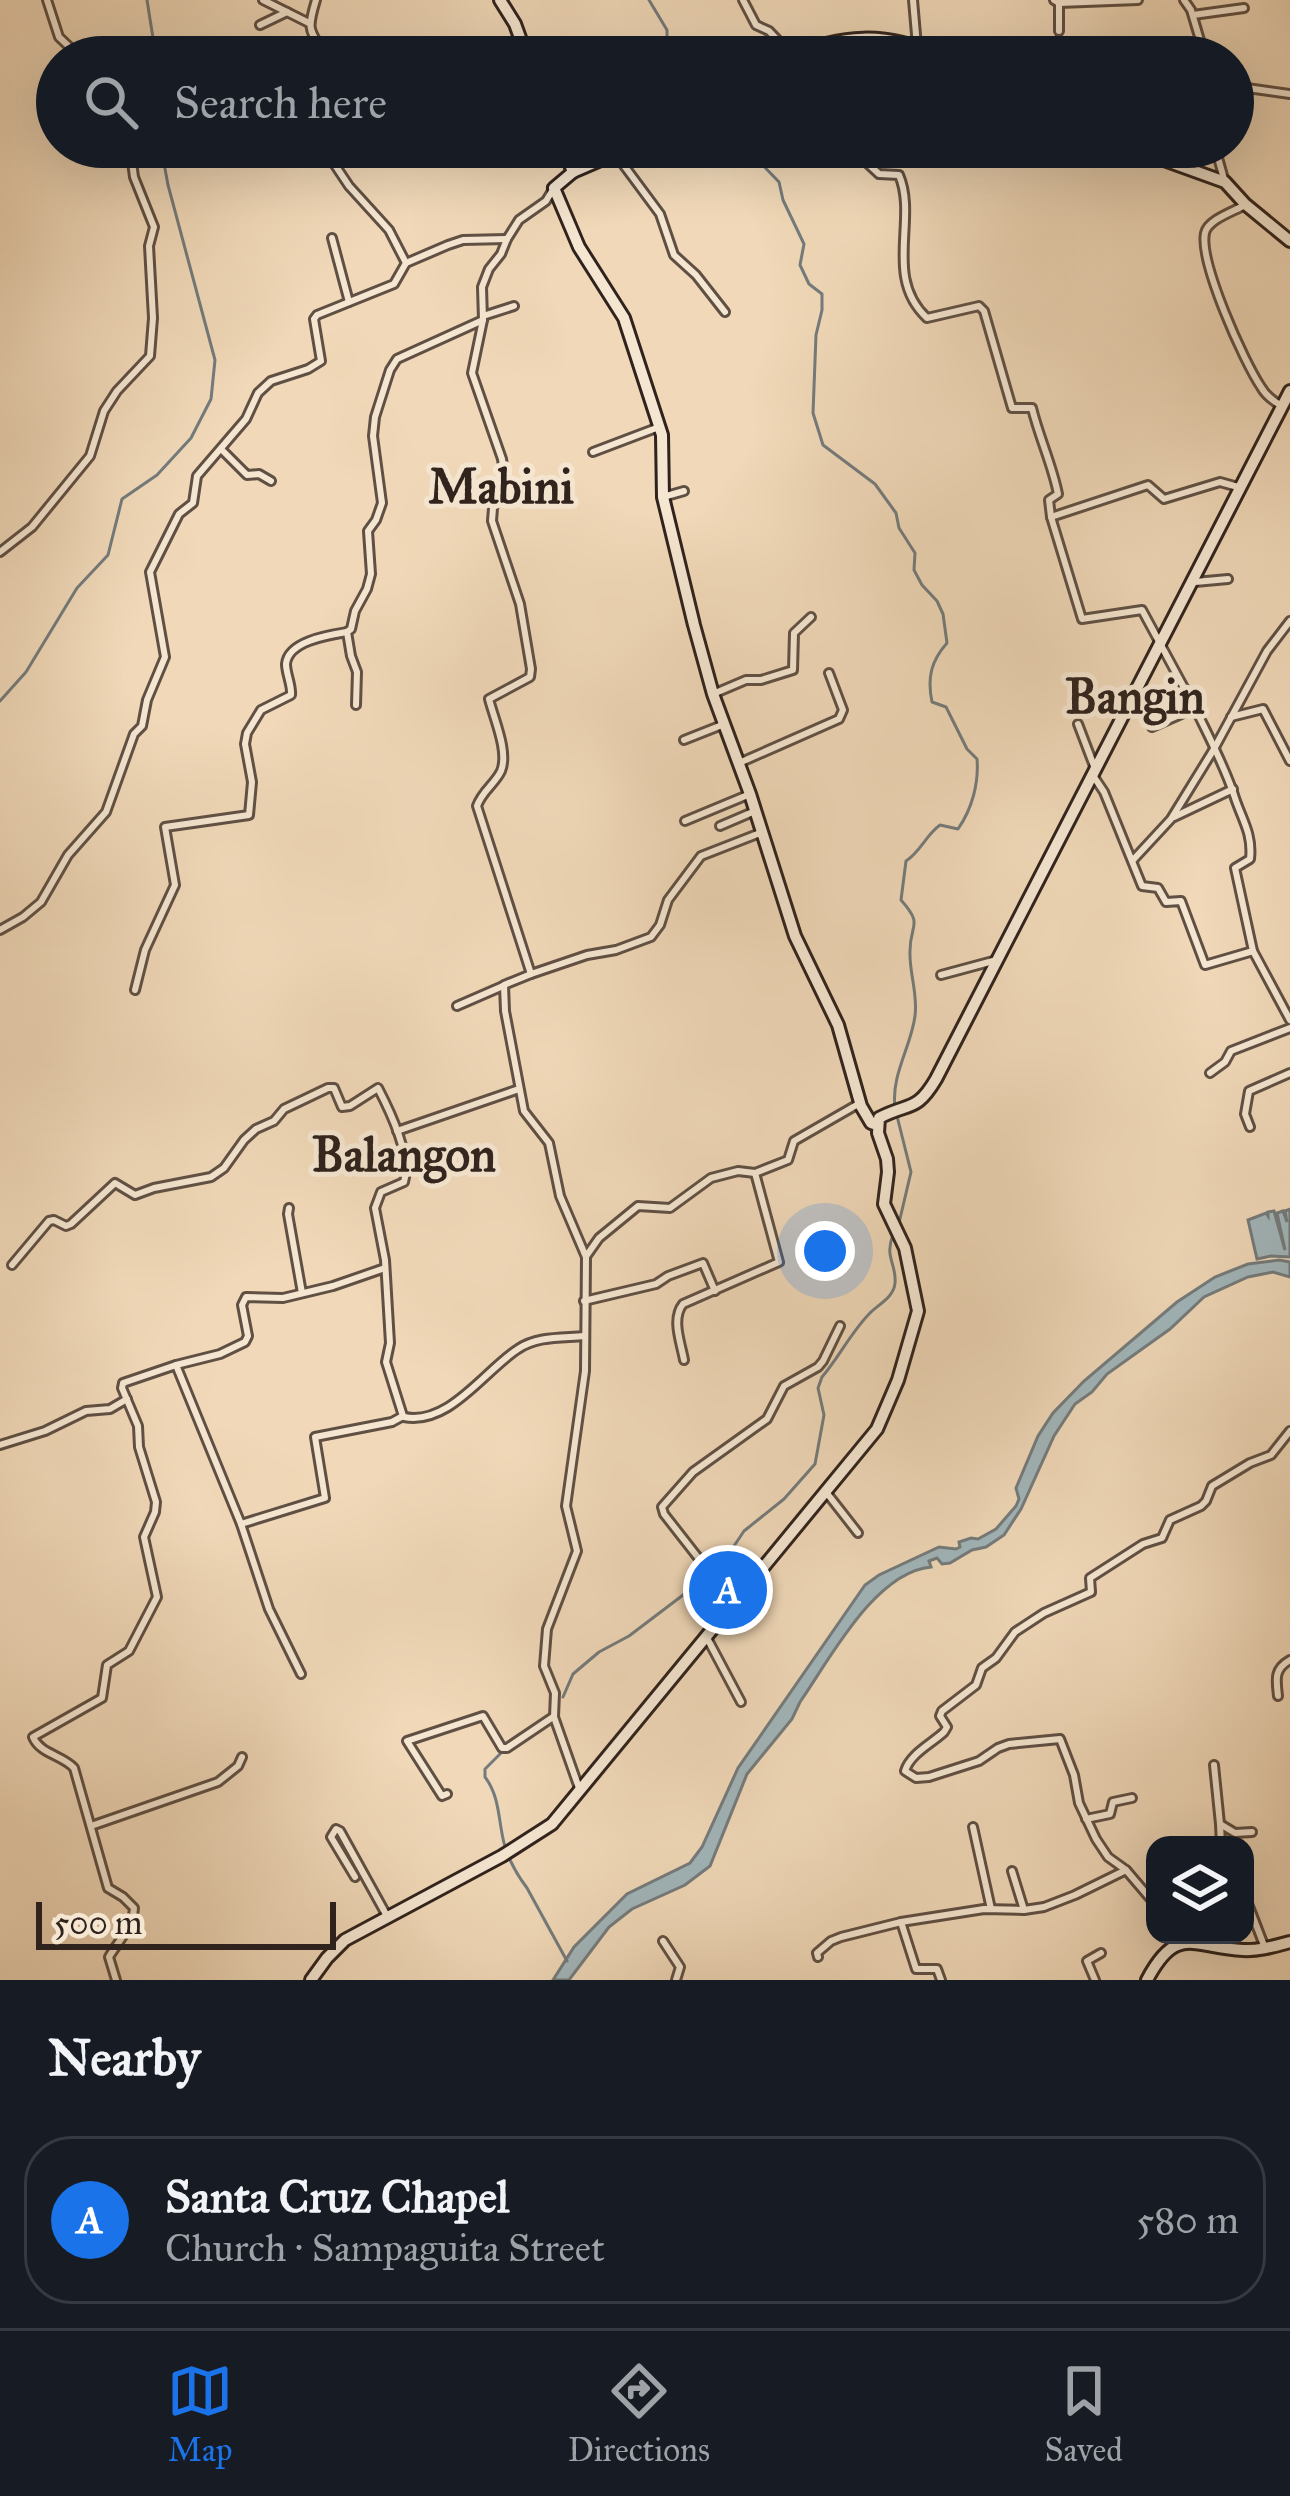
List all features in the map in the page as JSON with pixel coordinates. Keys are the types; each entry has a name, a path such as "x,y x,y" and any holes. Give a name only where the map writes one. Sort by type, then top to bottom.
{"main road":[{"path":"500,0 518,36"},
{"path":"571,168 573,172"},
{"path":"582,168 554,188 579,248 625,319 659,427 664,451 663,497 713,694 795,936 838,1025 866,1117 877,1125"},
{"path":"1186,168 1225,182 1290,241"},
{"path":"311,1980 335,1948 552,1824 877,1429 898,1380 918,1311 905,1248 884,1204 888,1172 877,1125 880,1118 926,1096 1290,391"},
{"path":"1212,1944 1237,1950 1290,1942"},
{"path":"1147,1980 1160,1956 1177,1944"}],"street":[{"path":"47,0 59,36"},
{"path":"262,0 309,23"},
{"path":"312,36 309,23 316,0"},
{"path":"743,0 756,25 773,36"},
{"path":"913,0 916,36"},
{"path":"1059,32 1057,1 1138,0"},
{"path":"1172,0 1192,13 1244,8"},
{"path":"1184,0 1199,36"},
{"path":"260,26 287,12"},
{"path":"1254,89 1290,94"},
{"path":"0,552 32,527 90,456 104,411 150,356 153,318 148,246 154,227 133,168"},
{"path":"337,168 389,230 406,263"},
{"path":"626,168 660,214 674,255 724,312"},
{"path":"870,168 879,174 899,175 903,182 902,260 915,307 927,318 980,306 1012,408 1032,408 1058,494 1049,500 1051,517 1082,619 1142,610 1195,708 1246,821 1250,859 1235,868 1253,951 1290,1024 1231,1051 1210,1073"},
{"path":"1221,168 1225,182"},
{"path":"531,974 477,806 500,773 502,756 489,699 530,677 531,668 520,604 492,521 505,479 502,459 472,374 488,269 519,220 546,201 554,188"},
{"path":"1245,204 1210,224 1206,248 1227,316 1254,375 1263,392 1282,406"},
{"path":"332,238 349,302"},
{"path":"0,930 41,902 68,855 106,812 165,657 150,572 179,514 193,503 197,476 246,419 265,386 321,361 314,319 394,284 406,263 464,240 506,239"},
{"path":"135,990 145,950 175,885 165,827 249,815 252,782 245,741 250,726 261,710 291,695 289,657 312,639 352,628 370,574 368,531 382,503 374,429 390,370 397,359 514,306"},
{"path":"592,452 659,427"},
{"path":"221,449 247,475 259,474 272,481"},
{"path":"1051,517 1148,485 1164,499 1220,482 1242,483"},
{"path":"663,497 684,491"},
{"path":"1192,582 1228,579"},
{"path":"713,694 746,680 793,670 794,633 811,617"},
{"path":"1133,860 1171,819 1290,621"},
{"path":"347,632 357,672 356,705"},
{"path":"739,763 839,719 843,710 830,673"},
{"path":"1134,695 1152,728 1195,708"},
{"path":"1230,718 1263,709 1290,761"},
{"path":"684,740 725,724"},
{"path":"1078,724 1142,886 1158,889 1166,902 1181,901 1205,965 1253,951"},
{"path":"1171,819 1232,789"},
{"path":"685,821 750,794"},
{"path":"720,826 755,811"},
{"path":"457,1006 531,974 651,938 668,900 700,856 762,832"},
{"path":"941,975 996,961"},
{"path":"504,985 519,1089 529,1120 549,1144 560,1196 586,1257 585,1370 566,1506 577,1550 547,1629 544,1666 555,1693 554,1717 580,1792"},
{"path":"1280,998 1290,993"},
{"path":"1250,1127 1245,1114 1249,1091 1290,1073"},
{"path":"12,1265 49,1221 71,1224 115,1184 135,1195 211,1178 244,1140 284,1109 328,1088 334,1088 342,1107 350,1106 378,1088 408,1167 401,1184 381,1192 375,1208 386,1268 390,1342 386,1362 403,1416"},
{"path":"397,1131 519,1089"},
{"path":"586,1257 598,1238 638,1205 670,1208 711,1178 738,1171 755,1173 788,1160 794,1141 860,1103"},
{"path":"684,1360 678,1309 778,1262 755,1173"},
{"path":"290,1208 302,1293"},
{"path":"584,1301 656,1284 704,1264 715,1291"},
{"path":"116,1980 109,1957 128,1928 134,1908 108,1888 74,1768 40,1747 33,1737 102,1698 107,1665 129,1651 157,1597 144,1537 156,1502 123,1383 245,1342 242,1305 246,1297 302,1293 386,1268"},
{"path":"734,1605 662,1507 693,1472 767,1419 784,1386 818,1367 840,1326"},
{"path":"241,1523 326,1498 315,1437 403,1416 416,1419 446,1408 513,1352 536,1340 584,1336"},
{"path":"176,1365 241,1523 269,1609 301,1674"},
{"path":"0,1445 86,1411 110,1409 127,1399"},
{"path":"1146,1893 1108,1857 1086,1819 1060,1739 1009,1744 979,1761 929,1777 909,1775 906,1766 944,1732 942,1712 976,1685 982,1668 1015,1632 1091,1592 1090,1578 1143,1544 1162,1538 1170,1520 1201,1506 1217,1483 1271,1455 1290,1431"},
{"path":"826,1492 858,1533"},
{"path":"707,1638 741,1702"},
{"path":"1278,1696 1276,1675 1290,1660"},
{"path":"447,1794 442,1796 406,1741 483,1716 506,1748 554,1717"},
{"path":"92,1826 218,1782 242,1757"},
{"path":"1214,1765 1221,1836"},
{"path":"1086,1819 1110,1814 1113,1802 1132,1798"},
{"path":"1220,1824 1234,1833 1252,1832"},
{"path":"973,1827 991,1909"},
{"path":"355,1876 331,1837 336,1829 387,1916"},
{"path":"818,1957 831,1941 901,1922 991,1909 1024,1910 1061,1901 1126,1870"},
{"path":"1012,1871 1024,1910"},
{"path":"1254,1919 1265,1948"},
{"path":"901,1922 916,1969 937,1969 941,1980"},
{"path":"663,1941 680,1967 676,1980"},
{"path":"1095,1980 1087,1961 1101,1953"}],"shaded area":[{"path":"1290,1209 1290,1257 1257,1259 1248,1220 1274,1211 1285,1250 1277,1213 1283,1211 1287,1222 1285,1211"},
{"path":"1290,1262 1290,1277 1273,1272 1248,1277 1204,1297 1075,1404 1004,1535 950,1563 942,1564 937,1558 929,1561 931,1567 911,1572 873,1601 840,1642 792,1719 747,1774 710,1866 685,1885 632,1909 609,1927 569,1980 553,1980 574,1947 627,1894 690,1863 738,1768 865,1585 939,1547 956,1549 959,1542 996,1529 1016,1506 1016,1488 1038,1436 1084,1381 1177,1302 1215,1277 1248,1264"}],"waterway":[{"path":"147,0 153,36"},
{"path":"649,0 667,36"},
{"path":"0,701 26,672 77,588 108,555 122,499 157,475 191,438 211,399 215,360 165,168"},
{"path":"765,168 779,182 804,244 800,265 809,284 822,294 813,413 823,445 875,484 896,513 899,528 915,553 914,570 943,614 947,643 932,670 932,702 946,707 977,759 974,796 958,829 940,825 906,861 901,900 914,920 910,959 916,1008 896,1084 895,1107"},
{"path":"897,1116 911,1172 899,1223"},
{"path":"563,1697 573,1674 599,1652 629,1636 720,1567 744,1531 784,1499 815,1464 824,1415 818,1388 857,1328 894,1288 893,1235"},
{"path":"502,1752 485,1769 485,1777 496,1800 506,1849 567,1961"}],"place":[{"name":"Santa Cruz Chapel","path":"728,1590"}],"district":[{"name":"Mabini","path":"501,486"},
{"name":"Bangin","path":"1135,696"},
{"name":"Balangon","path":"404,1154"}]}
